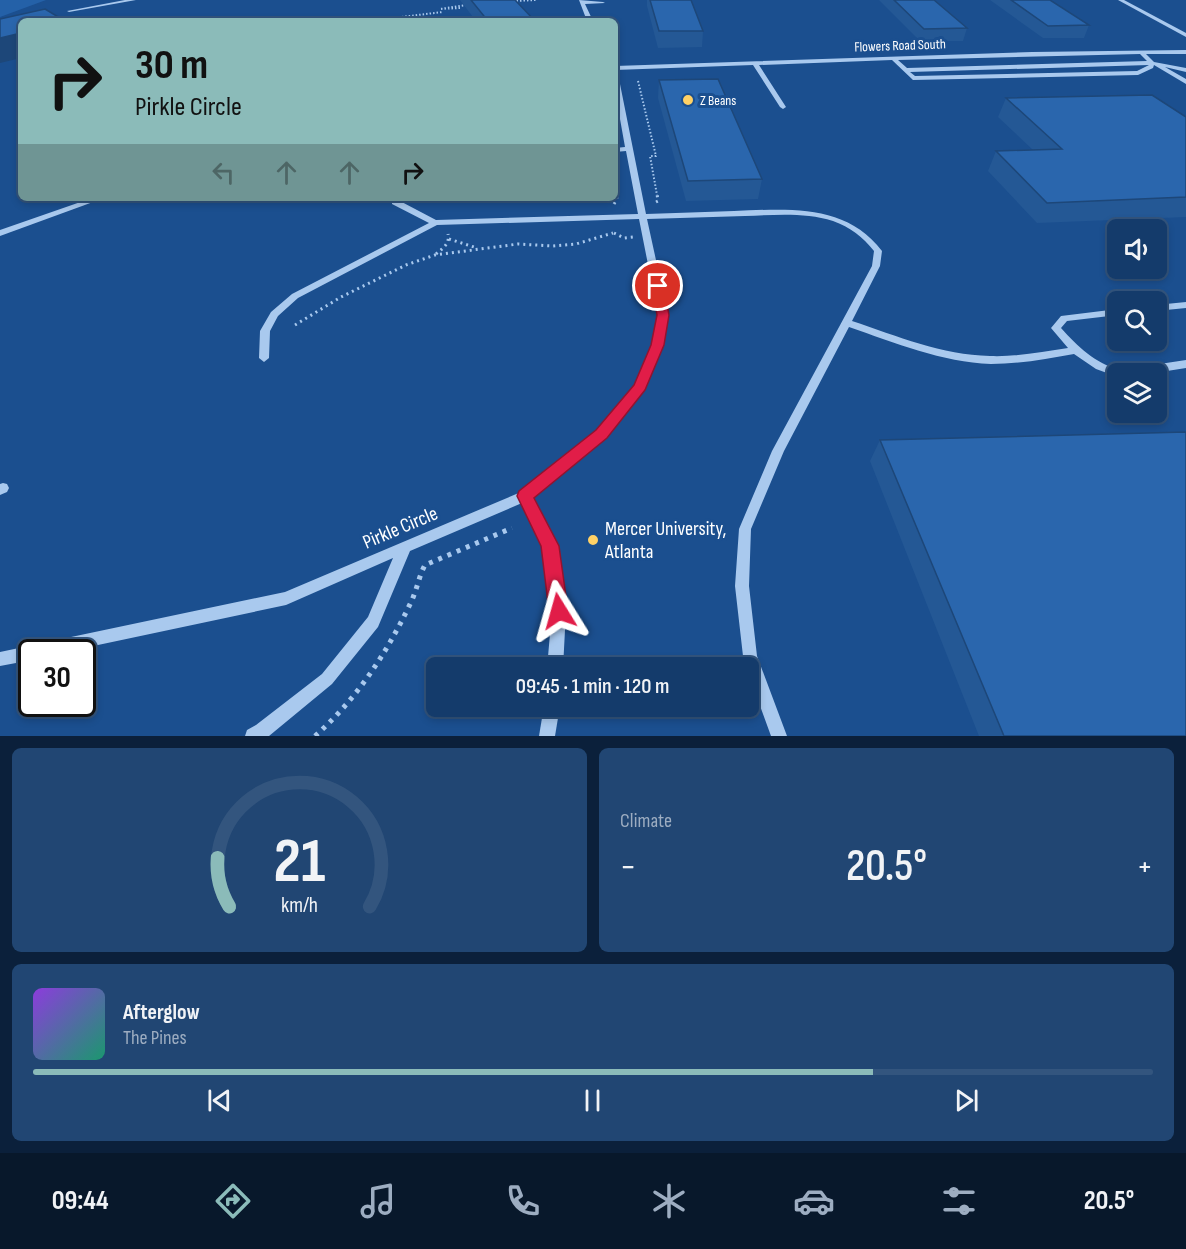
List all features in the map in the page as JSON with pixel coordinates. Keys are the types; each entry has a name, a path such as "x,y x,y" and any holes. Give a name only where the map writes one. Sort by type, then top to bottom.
{"street":[{"path":"69,11 134,0"},
{"path":"1120,0 1186,35"},
{"path":"589,18 582,2 603,3"},
{"name":"Flowers Road South","path":"618,68 893,58 1186,52"},
{"path":"1142,53 1152,63 1186,82"},
{"path":"893,58 913,78 1138,73 1151,67 1152,63"},
{"path":"755,63 783,106"},
{"path":"1152,63 1186,70"},
{"name":"Pirkle Circle","path":"96,639 286,598 525,496 602,434 640,387 658,345 663,315 618,90"},
{"path":"618,150 629,149"},
{"path":"0,233 81,201"},
{"path":"395,202 435,223"},
{"path":"264,358 265,331 274,314 296,296 435,223 803,212 844,222 871,241 878,250 876,266 778,451 745,530 742,586 750,656 780,736"},
{"path":"1167,307 1186,305"},
{"path":"1107,313 1064,318 1056,328 1075,350 1100,369 1107,371"},
{"path":"846,323 935,351 990,360 1075,350"},
{"path":"1167,367 1186,364"},
{"path":"525,496 550,546 559,611 556,657"},
{"path":"253,736 327,679 374,622 405,548"},
{"name":"Pirkle Circle","path":"0,659 18,656"},
{"path":"548,736 551,717"}],"path":[{"path":"506,1 536,0"},
{"path":"387,18 469,5"},
{"path":"636,74 656,156 650,156 658,201"},
{"path":"446,230 449,239 478,248"},
{"path":"296,325 341,297 406,265 435,255 518,244 545,246 576,244 615,231 624,238 633,237"},
{"path":"435,255 449,239"},
{"path":"315,736 347,703 381,659 415,593 425,565 512,528"}],"shaded area":[{"path":"0,0 46,0 0,17"}],"building":[{"path":"471,0 515,0 532,18 486,18"},
{"path":"650,0 691,0 703,31 659,31"},
{"path":"894,0 934,0 967,28 924,29"},
{"path":"1011,0 1050,0 1089,25 1048,26"},
{"path":"45,9 60,18 18,18 18,34 0,38 0,19"},
{"path":"718,79 762,179 688,181 659,80"},
{"path":"1152,95 1186,117 1186,197 1047,203 996,151 1062,149 1006,98"},
{"path":"1186,432 1186,736 1004,736 880,440"}],"place":[{"name":"Z Beans","path":"688,100"},
{"name":"Mercer University, Atlanta","path":"593,540"}],"route":[{"path":"559,611 550,546 525,496 602,434 640,387 658,345 663,315 658,286"}]}
